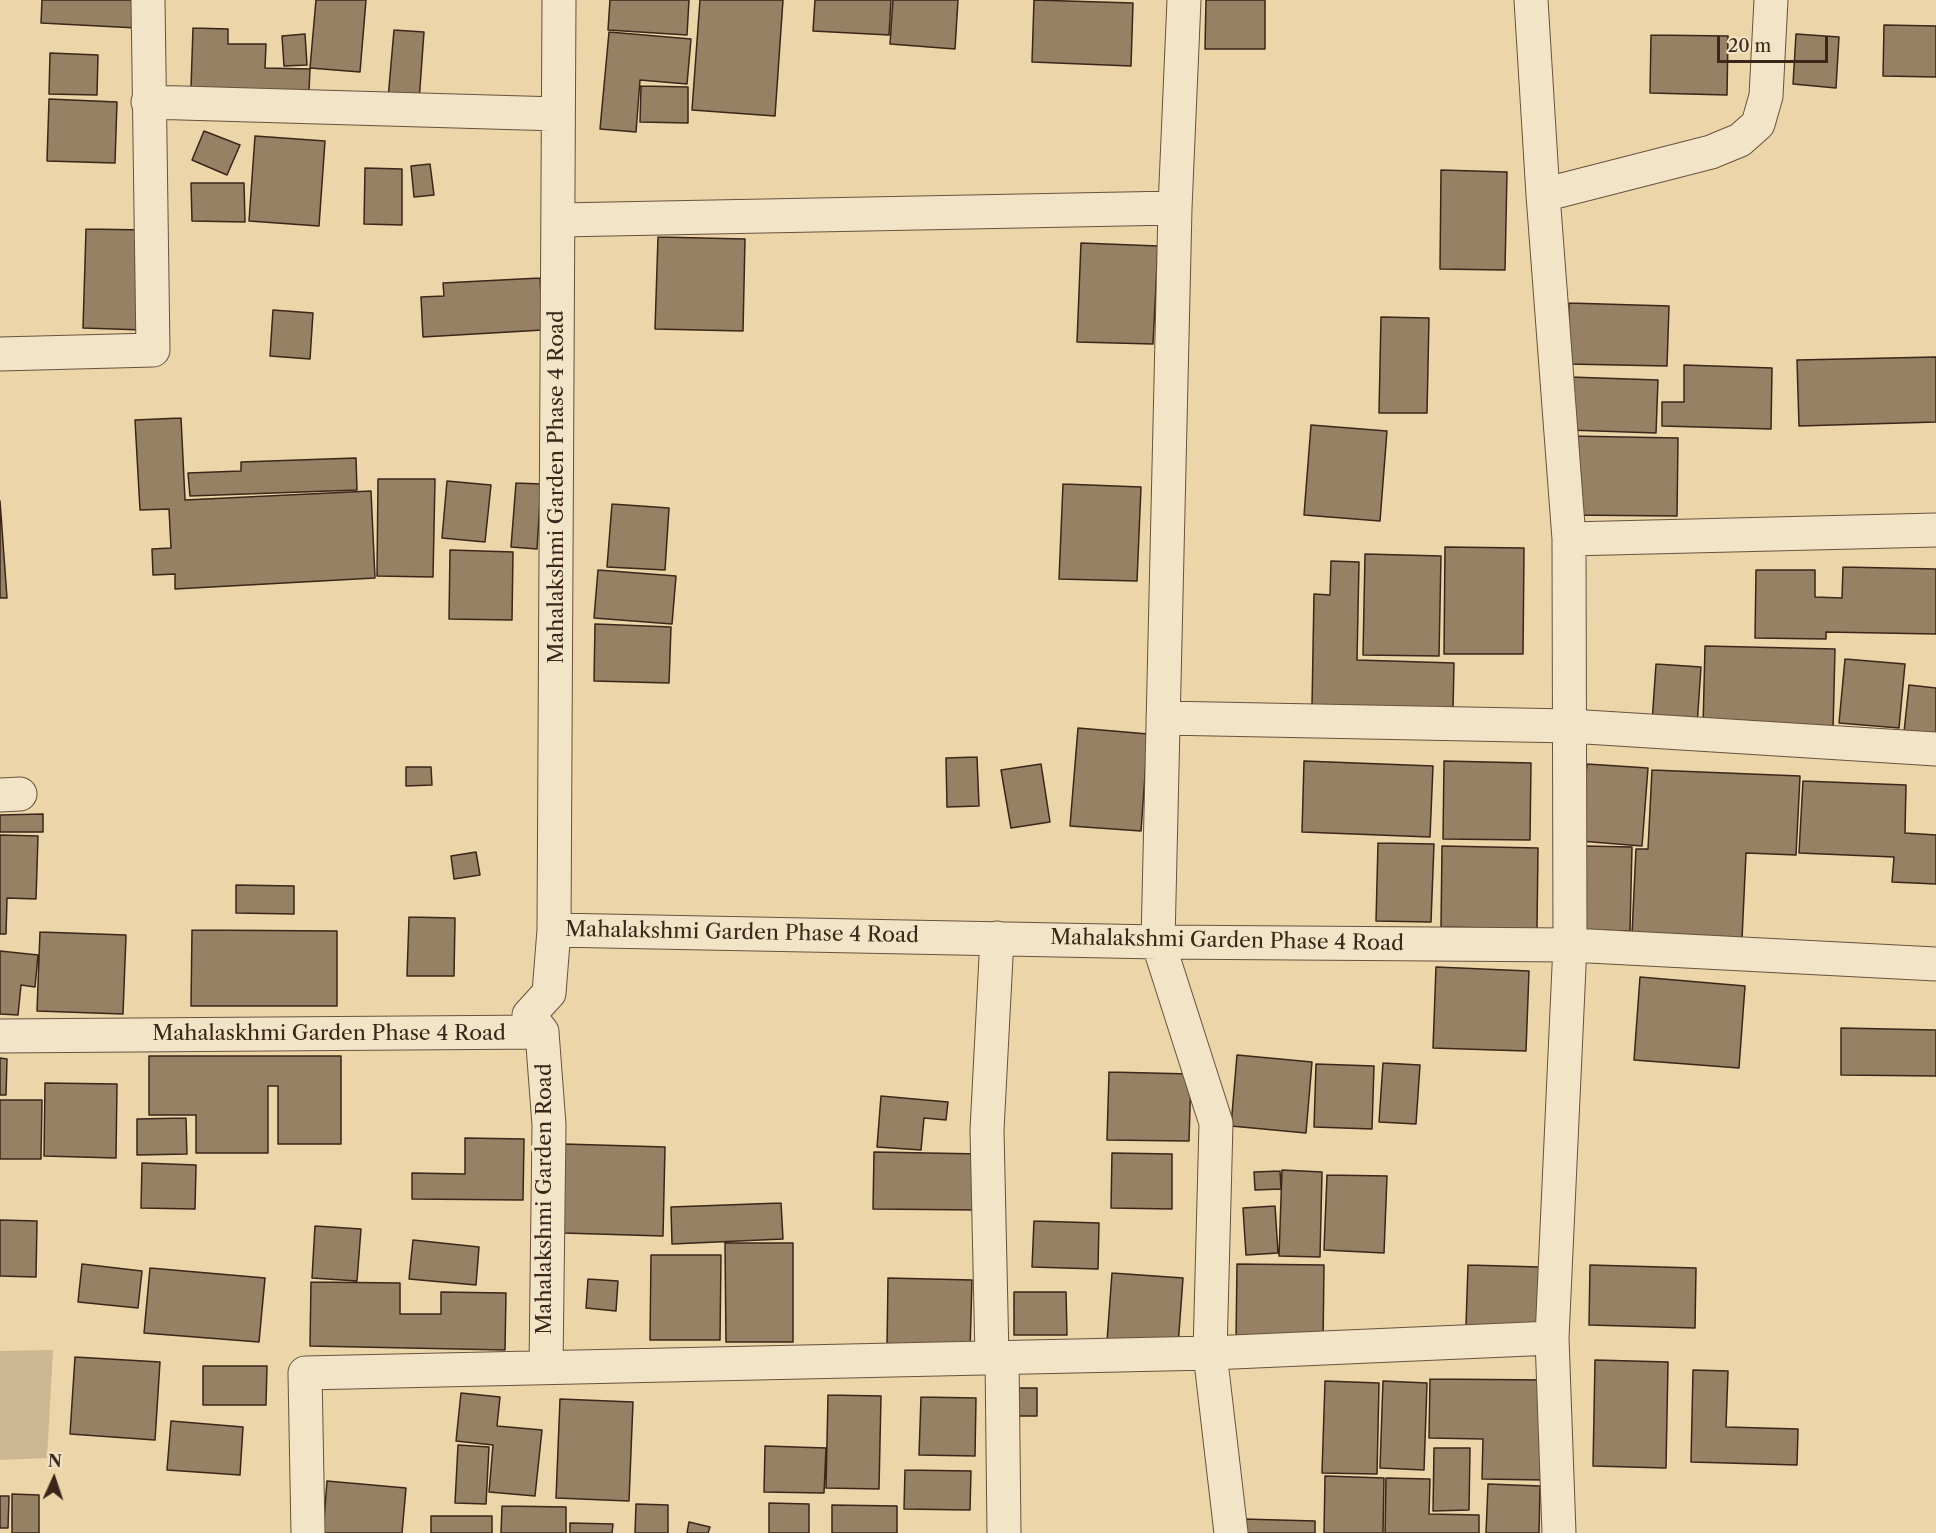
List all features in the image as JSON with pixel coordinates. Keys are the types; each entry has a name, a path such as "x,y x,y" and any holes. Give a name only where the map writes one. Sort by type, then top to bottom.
{"street":[{"path":"0,354 153,350 147,0"},
{"name":"Mahalakshmi Garden Phase 4 Road","path":"559,0 554,930 1158,942 1570,945 1936,964"},
{"path":"1184,0 1175,208 1158,942 1216,1123 1210,1353 1232,1533"},
{"path":"1531,0 1569,539 1570,945 1552,1338 1559,1533"},
{"path":"1543,195 1711,152 1740,140 1758,124 1766,96 1771,0"},
{"path":"148,102 558,114"},
{"path":"559,220 1175,208"},
{"path":"1569,539 1936,530"},
{"path":"1163,718 1570,726 1936,749"},
{"name":"Mahalaskhmi Garden Phase 4 Road","path":"542,1032 529,1015 549,993 554,930"},
{"path":"998,938 987,1130 1004,1533"},
{"name":"Mahalaskhmi Garden Phase 4 Road","path":"0,1036 542,1032"},
{"name":"Mahalakshmi Garden Road","path":"542,1032 549,1125 546,1367"},
{"path":"308,1533 305,1373 1210,1353 1552,1338"}],"shaded area":[{"path":"53,1350 47,1458 0,1460 0,1351"}],"building":[{"path":"42,0 139,0 137,28 41,23"},
{"path":"316,0 366,0 360,72 310,68"},
{"path":"610,0 689,0 687,35 608,30"},
{"path":"700,0 783,0 775,116 692,110"},
{"path":"815,0 891,0 889,35 813,31"},
{"path":"893,0 958,0 955,49 890,44"},
{"path":"1034,0 1133,3 1131,66 1032,62"},
{"path":"1206,0 1265,0 1265,49 1205,49"},
{"path":"1884,25 1936,26 1936,77 1883,76"},
{"path":"193,28 228,29 228,44 266,44 265,68 310,69 309,91 191,88"},
{"path":"394,30 424,32 419,101 388,99"},
{"path":"609,32 691,39 687,84 640,80 636,132 600,129"},
{"path":"305,34 307,65 284,66 282,36"},
{"path":"1796,34 1839,37 1836,88 1793,84"},
{"path":"1651,35 1728,36 1727,95 1650,93"},
{"path":"50,53 98,55 97,95 49,94"},
{"path":"641,86 688,87 688,123 640,122"},
{"path":"49,99 117,102 115,163 47,161"},
{"path":"204,131 240,145 227,175 192,160"},
{"path":"255,136 325,141 319,226 249,221"},
{"path":"430,164 434,195 414,197 411,166"},
{"path":"365,168 402,169 402,225 364,224"},
{"path":"1441,170 1507,172 1505,270 1440,269"},
{"path":"191,183 244,183 245,222 192,221"},
{"path":"86,229 146,230 144,330 83,328"},
{"path":"658,237 745,239 743,331 655,329"},
{"path":"1081,243 1158,246 1153,344 1077,342"},
{"path":"540,278 543,330 423,337 421,297 444,296 443,283"},
{"path":"1569,303 1669,306 1667,366 1567,364"},
{"path":"273,310 313,313 310,359 270,356"},
{"path":"1381,317 1429,318 1427,413 1379,413"},
{"path":"1936,357 1936,422 1799,426 1797,360"},
{"path":"1684,365 1772,368 1771,429 1662,426 1662,402 1684,402"},
{"path":"1570,377 1658,380 1656,433 1568,430"},
{"path":"181,418 185,500 371,491 375,578 175,589 175,574 153,575 152,549 171,548 169,509 140,510 135,420"},
{"path":"1311,425 1387,431 1380,521 1304,515"},
{"path":"1568,436 1678,438 1677,516 1567,515"},
{"path":"356,458 357,490 190,496 188,473 241,471 241,462"},
{"path":"378,479 435,479 433,577 377,576"},
{"path":"447,481 491,485 485,542 442,538"},
{"path":"516,483 541,484 537,549 511,547"},
{"path":"1063,484 1141,487 1137,581 1059,579"},
{"path":"0,501 7,598 0,598"},
{"path":"612,504 669,508 665,570 607,567"},
{"path":"1445,547 1524,548 1523,654 1444,654"},
{"path":"450,550 513,552 512,620 449,619"},
{"path":"1365,554 1441,556 1439,656 1363,655"},
{"path":"1331,561 1359,562 1357,660 1454,663 1453,709 1312,706 1314,594 1330,595"},
{"path":"1843,567 1936,569 1936,634 1826,632 1826,639 1755,638 1756,570 1815,570 1815,597 1842,598"},
{"path":"598,570 676,576 672,624 594,618"},
{"path":"595,624 671,627 669,683 594,681"},
{"path":"1705,646 1835,649 1833,730 1703,727"},
{"path":"1845,659 1905,664 1899,728 1839,723"},
{"path":"1656,664 1701,667 1697,726 1652,723"},
{"path":"1909,685 1936,688 1936,735 1904,732"},
{"path":"1078,728 1148,734 1141,831 1070,826"},
{"path":"977,757 979,806 947,807 946,758"},
{"path":"1304,761 1433,766 1430,837 1302,832"},
{"path":"1444,761 1531,763 1530,840 1443,839"},
{"path":"1041,764 1050,822 1011,828 1001,770"},
{"path":"1587,764 1648,768 1642,846 1580,841"},
{"path":"406,767 431,767 432,785 406,786"},
{"path":"1652,770 1800,776 1796,855 1746,853 1742,939 1632,934 1636,849 1648,849"},
{"path":"1803,781 1906,785 1905,833 1936,835 1936,884 1892,882 1894,857 1799,853"},
{"path":"43,814 43,832 0,832 0,815"},
{"path":"0,835 38,836 36,899 7,898 6,934 0,934"},
{"path":"1378,843 1434,844 1431,922 1376,921"},
{"path":"1442,846 1538,848 1537,929 1441,927"},
{"path":"1584,846 1632,847 1630,931 1583,930"},
{"path":"476,852 480,875 454,879 451,856"},
{"path":"236,885 294,886 294,914 236,913"},
{"path":"409,917 455,918 454,976 407,976"},
{"path":"192,930 337,931 337,1006 191,1006"},
{"path":"40,932 126,935 123,1014 37,1011"},
{"path":"0,951 38,955 35,987 21,985 18,1015 0,1014"},
{"path":"1436,967 1529,971 1526,1051 1433,1048"},
{"path":"1640,977 1745,986 1739,1068 1634,1060"},
{"path":"1841,1028 1936,1030 1936,1076 1841,1075"},
{"path":"1237,1055 1312,1062 1306,1133 1231,1126"},
{"path":"149,1056 341,1056 341,1144 278,1144 278,1086 268,1086 268,1153 196,1153 196,1115 149,1115"},
{"path":"0,1058 7,1059 6,1095 0,1095"},
{"path":"1383,1063 1420,1065 1416,1124 1379,1122"},
{"path":"1316,1064 1374,1066 1372,1129 1314,1127"},
{"path":"1109,1072 1191,1074 1189,1141 1107,1140"},
{"path":"45,1083 117,1084 116,1158 44,1156"},
{"path":"881,1096 948,1102 946,1120 924,1118 921,1150 877,1147"},
{"path":"0,1100 42,1100 41,1159 0,1159"},
{"path":"186,1118 187,1154 137,1155 137,1119"},
{"path":"465,1138 524,1139 523,1200 412,1199 412,1173 465,1174"},
{"path":"564,1144 665,1147 663,1236 563,1233"},
{"path":"874,1152 981,1154 980,1210 873,1209"},
{"path":"1112,1153 1172,1154 1172,1209 1111,1208"},
{"path":"142,1163 196,1165 195,1209 141,1208"},
{"path":"1282,1170 1322,1172 1320,1257 1279,1256"},
{"path":"1280,1171 1281,1189 1255,1190 1254,1172"},
{"path":"1327,1175 1387,1176 1384,1253 1324,1250"},
{"path":"781,1203 783,1239 672,1244 671,1207"},
{"path":"1275,1206 1278,1253 1246,1255 1243,1208"},
{"path":"0,1220 37,1221 36,1277 0,1276"},
{"path":"1034,1221 1099,1223 1098,1269 1032,1267"},
{"path":"315,1226 361,1229 357,1281 312,1278"},
{"path":"413,1240 479,1247 476,1285 409,1279"},
{"path":"725,1243 793,1243 793,1342 726,1342"},
{"path":"651,1255 721,1255 720,1340 650,1340"},
{"path":"82,1264 142,1271 138,1308 78,1302"},
{"path":"1237,1264 1324,1265 1323,1343 1236,1342"},
{"path":"1468,1265 1539,1267 1537,1329 1466,1326"},
{"path":"1590,1265 1696,1268 1695,1328 1589,1325"},
{"path":"150,1268 265,1278 259,1342 144,1333"},
{"path":"1112,1273 1183,1278 1178,1346 1107,1341"},
{"path":"888,1278 972,1280 970,1351 887,1349"},
{"path":"588,1279 618,1281 616,1311 586,1308"},
{"path":"311,1282 400,1283 400,1314 441,1314 441,1292 506,1293 505,1350 310,1346"},
{"path":"1014,1292 1066,1292 1067,1335 1014,1335"},
{"path":"75,1357 160,1362 155,1440 70,1434"},
{"path":"1595,1360 1668,1362 1666,1468 1593,1466"},
{"path":"203,1366 267,1366 266,1405 203,1405"},
{"path":"1693,1370 1728,1371 1726,1427 1798,1429 1797,1465 1691,1462"},
{"path":"1430,1379 1547,1380 1544,1480 1482,1479 1483,1439 1429,1438"},
{"path":"1325,1381 1379,1383 1377,1474 1322,1473"},
{"path":"1383,1381 1427,1383 1424,1470 1380,1468"},
{"path":"1015,1388 1037,1388 1037,1416 1015,1416"},
{"path":"461,1393 500,1397 497,1426 542,1430 535,1496 489,1492 493,1445 456,1441"},
{"path":"828,1395 881,1396 879,1489 826,1488"},
{"path":"921,1397 976,1398 975,1456 919,1455"},
{"path":"560,1399 633,1402 629,1501 556,1498"},
{"path":"171,1421 243,1427 240,1475 167,1470"},
{"path":"458,1445 489,1447 486,1504 455,1503"},
{"path":"765,1446 826,1448 824,1493 764,1492"},
{"path":"1434,1448 1470,1448 1469,1510 1433,1511"},
{"path":"905,1470 971,1471 970,1510 904,1509"},
{"path":"1325,1476 1384,1478 1383,1533 1324,1533"},
{"path":"1386,1478 1430,1479 1429,1514 1479,1515 1479,1533 1385,1533"},
{"path":"327,1481 406,1488 402,1533 323,1533"},
{"path":"1488,1484 1540,1486 1539,1533 1486,1533"},
{"path":"12,1494 39,1495 39,1533 12,1533"},
{"path":"0,1496 9,1496 8,1528 0,1528"},
{"path":"769,1503 809,1504 809,1533 769,1533"},
{"path":"636,1504 668,1505 668,1533 635,1533"},
{"path":"832,1505 897,1506 897,1533 832,1533"},
{"path":"502,1506 566,1507 566,1533 501,1533"},
{"path":"431,1516 492,1516 492,1533 431,1533"},
{"path":"1243,1519 1315,1521 1315,1533 1243,1533"},
{"path":"689,1522 710,1527 708,1533 687,1533"},
{"path":"570,1523 613,1524 612,1533 570,1533"}]}
